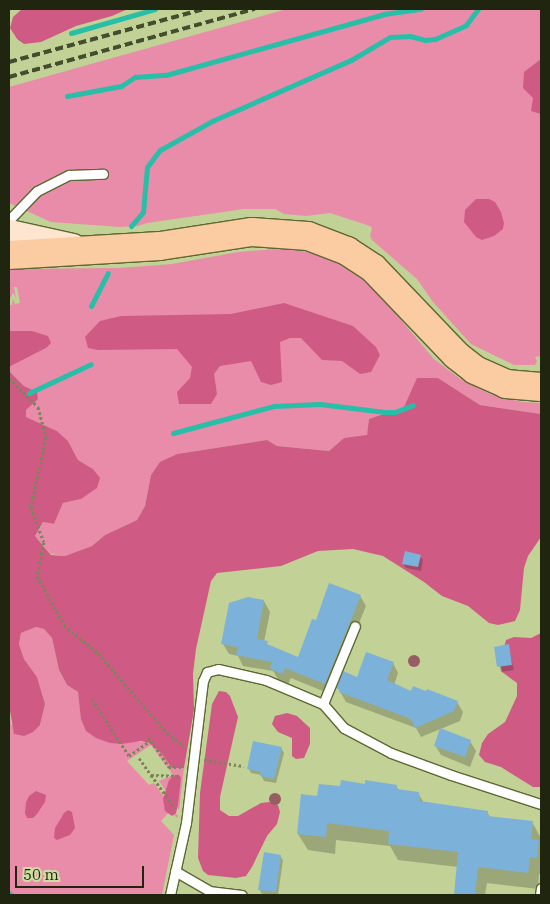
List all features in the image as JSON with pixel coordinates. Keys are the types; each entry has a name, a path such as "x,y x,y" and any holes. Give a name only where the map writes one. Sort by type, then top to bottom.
{"main road":[{"path":"9,255 160,246 252,232 308,236 347,250 373,268 456,355 475,370 506,384 541,387"}],"street":[{"path":"9,232 92,250"}],"lane":[{"path":"9,220 37,190 69,175 103,174"},
{"path":"323,704 355,626"},
{"path":"170,895 186,822 203,681 207,672 218,669 266,680 323,704 344,728 391,753 451,775 541,804"},
{"path":"176,871 209,890 242,895"},
{"path":"540,895 541,888"}],"path":[{"path":"9,378 38,407 46,436 31,507 44,542 37,576 64,625 98,653 193,764"},
{"path":"92,699 129,756 149,739 169,767 193,764 244,766"},
{"path":"139,758 186,822"},
{"path":"151,775 193,764"}],"shaded area":[{"path":"22,9 128,9 112,16 76,26 41,42 24,44 17,39 10,28 13,17"},
{"path":"287,9 541,9 541,356 535,357 537,361 535,365 514,365 471,344 433,302 417,279 372,240 370,236 372,228 370,226 330,213 306,216 284,214 275,209 244,209 147,223 138,226 120,227 51,222 9,203 9,87"},
{"path":"541,59 541,114 531,111 533,98 523,88 524,72"},
{"path":"476,199 489,199 495,202 501,212 504,223 503,229 494,236 482,240 476,237 464,222 465,210"},
{"path":"276,249 303,251 335,261 355,272 385,301 434,359 459,378 490,394 522,402 541,403 541,414 480,405 438,378 404,407 369,419 367,436 344,438 329,451 277,446 267,440 177,454 161,462 151,475 145,506 137,520 105,535 92,546 65,556 51,554 35,536 43,522 54,524 63,503 81,499 93,469 78,460 68,441 57,431 26,417 26,410 37,399 37,392 24,386 10,372 9,367 46,348 32,331 9,331 9,305 12,305 13,299 15,304 20,303 17,287 14,287 16,298 13,293 10,299 9,269 119,268 172,264 238,252"},
{"path":"284,303 353,326 376,347 380,355 371,372 360,374 342,361 322,360 301,338 290,338 280,342 282,382 271,385 261,382 251,361 220,366 214,374 217,394 211,404 179,404 177,392 190,378 192,367 177,349 98,350 88,348 85,337 100,321 121,316 231,314"},
{"path":"9,331 32,331 48,336 51,343 46,348 9,367"},
{"path":"9,367 10,372 24,386 37,392 38,399 26,410 26,417 57,431 68,441 78,460 93,469 100,478 97,488 81,499 63,503 54,524 43,522 35,536 51,555 65,556 92,546 105,535 137,520 145,506 151,475 160,462 177,454 267,440 277,446 329,451 344,438 367,435 369,419 404,407 417,378 438,378 480,405 541,414 541,537 528,556 524,568 520,610 515,621 498,625 489,623 468,606 442,596 383,556 353,549 318,551 281,566 217,573 211,581 196,649 193,674 194,710 184,768 172,768 161,753 149,743 141,741 122,744 110,743 96,738 86,731 81,719 78,692 67,685 59,670 52,638 44,629 36,627 21,633 19,644 24,659 37,677 45,704 40,725 33,732 24,736 14,734 9,705"},
{"path":"36,627 44,629 52,638 59,670 67,685 78,692 80,702 122,744 135,741 149,743 161,753 172,768 184,768 179,810 159,781 173,775 151,745 127,761 149,785 154,783 178,816 177,818 170,811 161,821 174,835 162,895 9,895 9,705 11,725 40,725 45,704 37,677 24,659 19,644 21,633"},
{"path":"541,633 541,787 533,787 501,767 485,762 479,755 482,743 488,734 505,722 517,696 517,683 502,672 500,662 506,640 514,637 531,638"},
{"path":"219,691 226,692 230,696 238,717 220,797 220,810 229,816 238,816 261,803 269,802 278,805 280,812 277,824 267,836 246,876 236,878 208,875 203,871 198,858 200,793 212,704"},
{"path":"287,713 297,716 310,728 310,744 304,758 296,759 292,756 292,738 278,732 272,724 275,716"},
{"path":"175,775 179,775 181,778 178,805 176,813 172,816 165,811 163,799 169,780"},
{"path":"36,791 46,795 45,802 33,818 27,818 25,813 26,802 29,796"},
{"path":"68,810 72,812 75,828 70,835 57,840 54,838 55,828"}],"building":[{"path":"405,551 421,555 418,567 402,564"},
{"path":"329,583 361,595 325,684 285,668 283,674 270,669 272,662 236,655 238,647 221,644 229,603 248,597 264,600 257,639 268,641 267,644 298,657 312,619 316,620"},
{"path":"509,644 512,665 497,667 494,647"},
{"path":"366,652 394,662 387,680 411,691 413,686 426,691 427,689 458,701 454,711 415,728 411,719 339,692 340,690 336,688 343,671 357,677"},
{"path":"440,728 471,740 465,757 434,746"},
{"path":"253,741 282,747 274,779 260,776 261,772 247,769"},
{"path":"341,780 365,784 365,780 397,785 397,789 419,792 420,801 488,811 488,816 533,821 531,839 539,840 537,858 530,857 528,873 478,867 475,895 454,895 458,852 388,844 389,831 327,823 326,837 297,834 301,794 317,796 319,784 340,786"},
{"path":"264,852 281,855 276,892 258,890"}],"waterway":[{"path":"71,33 155,9"},
{"path":"67,96 121,86 135,77 166,75 384,14 421,9"},
{"path":"131,226 143,212 147,167 160,150 212,121 351,60 390,37 410,36 425,40 435,39 466,25 478,9"},
{"path":"91,306 108,273"},
{"path":"29,393 91,364"},
{"path":"173,433 274,406 320,404 395,412 413,405"}],"railway":[{"path":"9,62 204,9"},
{"path":"9,77 255,9"}]}
